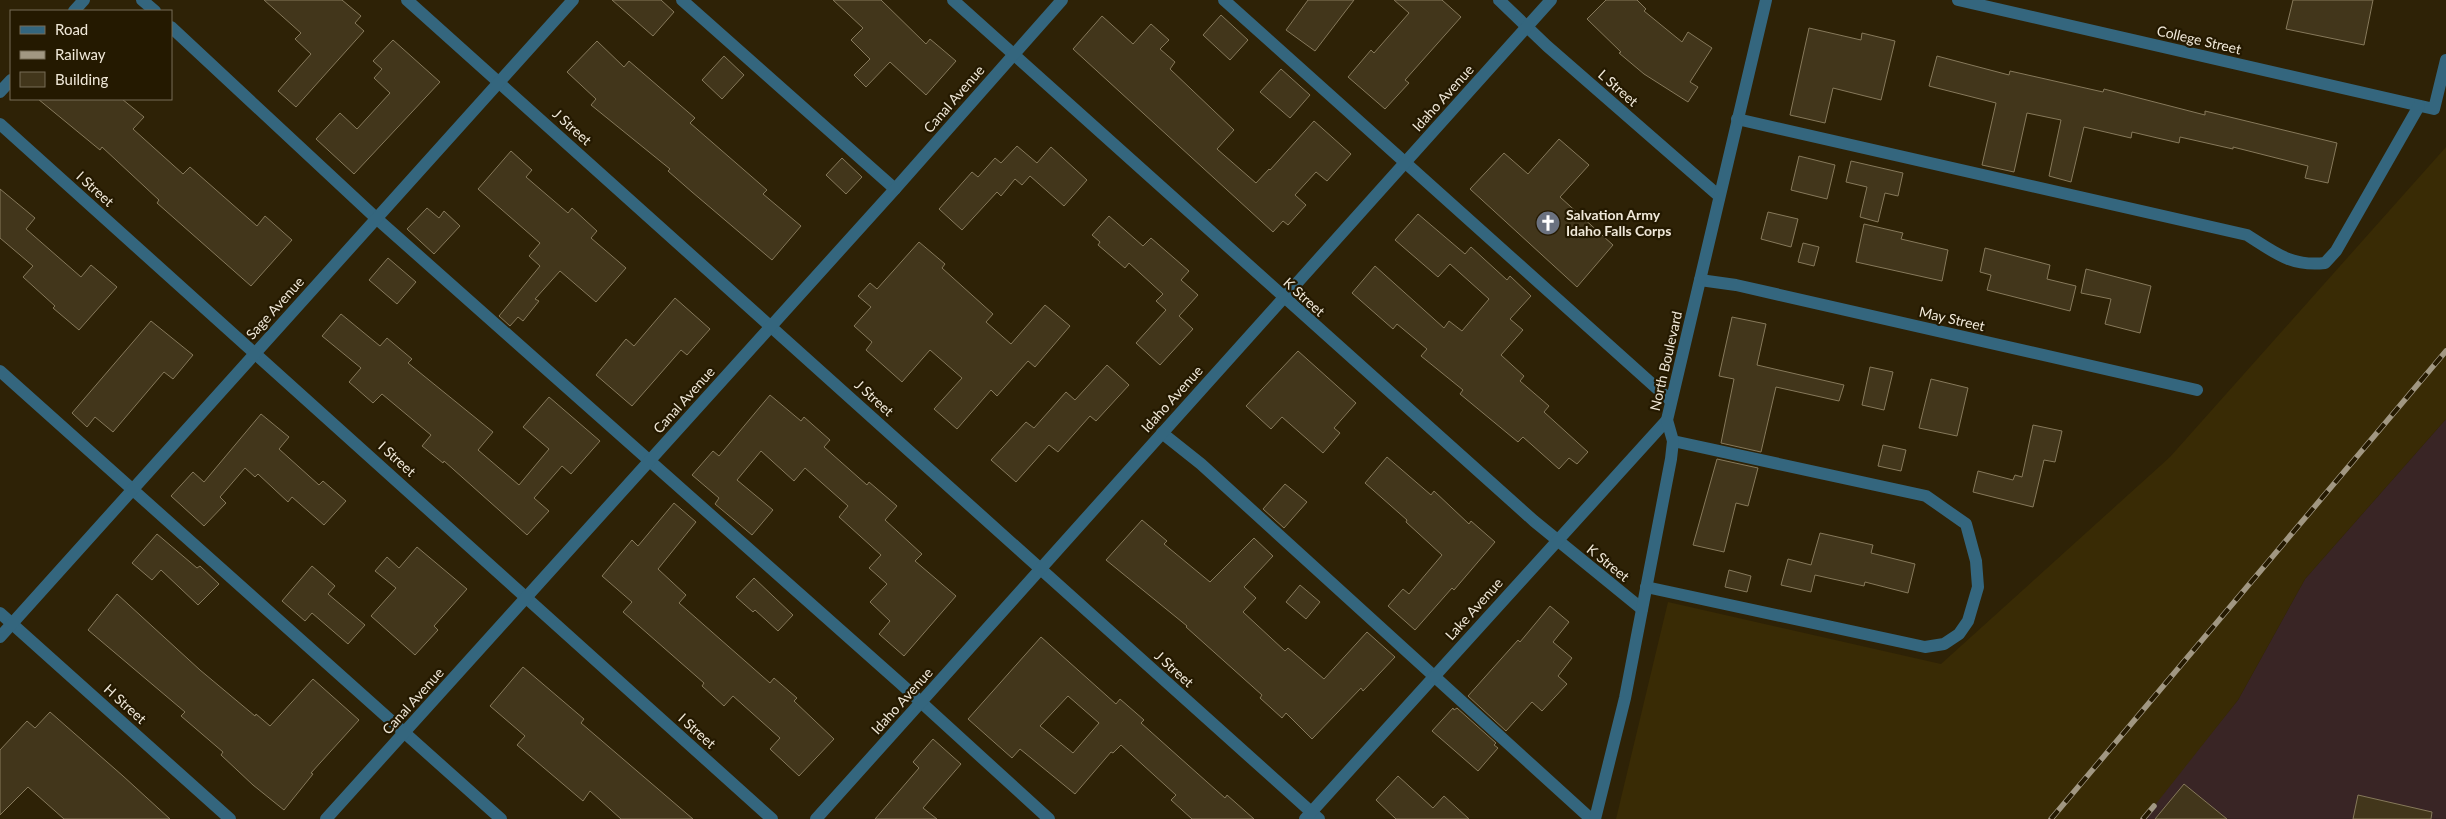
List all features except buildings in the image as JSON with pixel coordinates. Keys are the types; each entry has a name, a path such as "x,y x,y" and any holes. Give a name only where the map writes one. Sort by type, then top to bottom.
{"street":[{"path":"75,10 84,0"},
{"path":"142,0 153,10"},
{"name":"J Street","path":"407,0 772,326 1312,817"},
{"name":"Sage Avenue","path":"0,637 498,82 574,0"},
{"path":"682,0 895,189"},
{"name":"K Street","path":"953,0 1556,540 1642,609"},
{"name":"Canal Avenue","path":"326,819 772,326 1062,0"},
{"path":"1224,0 1671,401"},
{"name":"L Street","path":"1499,0 1719,196"},
{"name":"Idaho Avenue","path":"816,819 1551,0"},
{"name":"North Boulevard","path":"1593,819 1625,698 1671,459 1672,441 1667,420 1671,401 1766,0"},
{"name":"College Street","path":"1958,0 2434,109 2446,60"},
{"path":"172,28 376,218 1049,819"},
{"path":"0,92 10,81"},
{"path":"1737,118 2247,235 2283,258 2306,265 2325,263 2336,252 2419,106"},
{"name":"I Street","path":"0,124 256,352 772,819"},
{"name":"May Street","path":"1700,280 1736,286 2197,390"},
{"path":"0,371 501,819"},
{"name":"Lake Avenue","path":"1312,817 1434,675 1667,420"},
{"path":"1162,433 1182,451 1201,464 1593,819"},
{"path":"1646,587 1924,647 1944,644 1959,634 1968,621 1978,587 1976,561 1966,524 1926,496 1672,441"},
{"name":"H Street","path":"0,613 230,819"}],"shaded area":[{"path":"2446,147 2446,419 2305,579 2238,700 2144,819 1616,819 1668,602 1941,664 2170,457"},
{"path":"2446,419 2446,819 2142,819 2238,700 2305,579"}],"railway":[{"path":"2051,819 2446,351"},
{"path":"2143,819 2154,806"}],"place":[{"name":"Salvation Army Idaho Falls Corps","path":"1548,223"}]}
